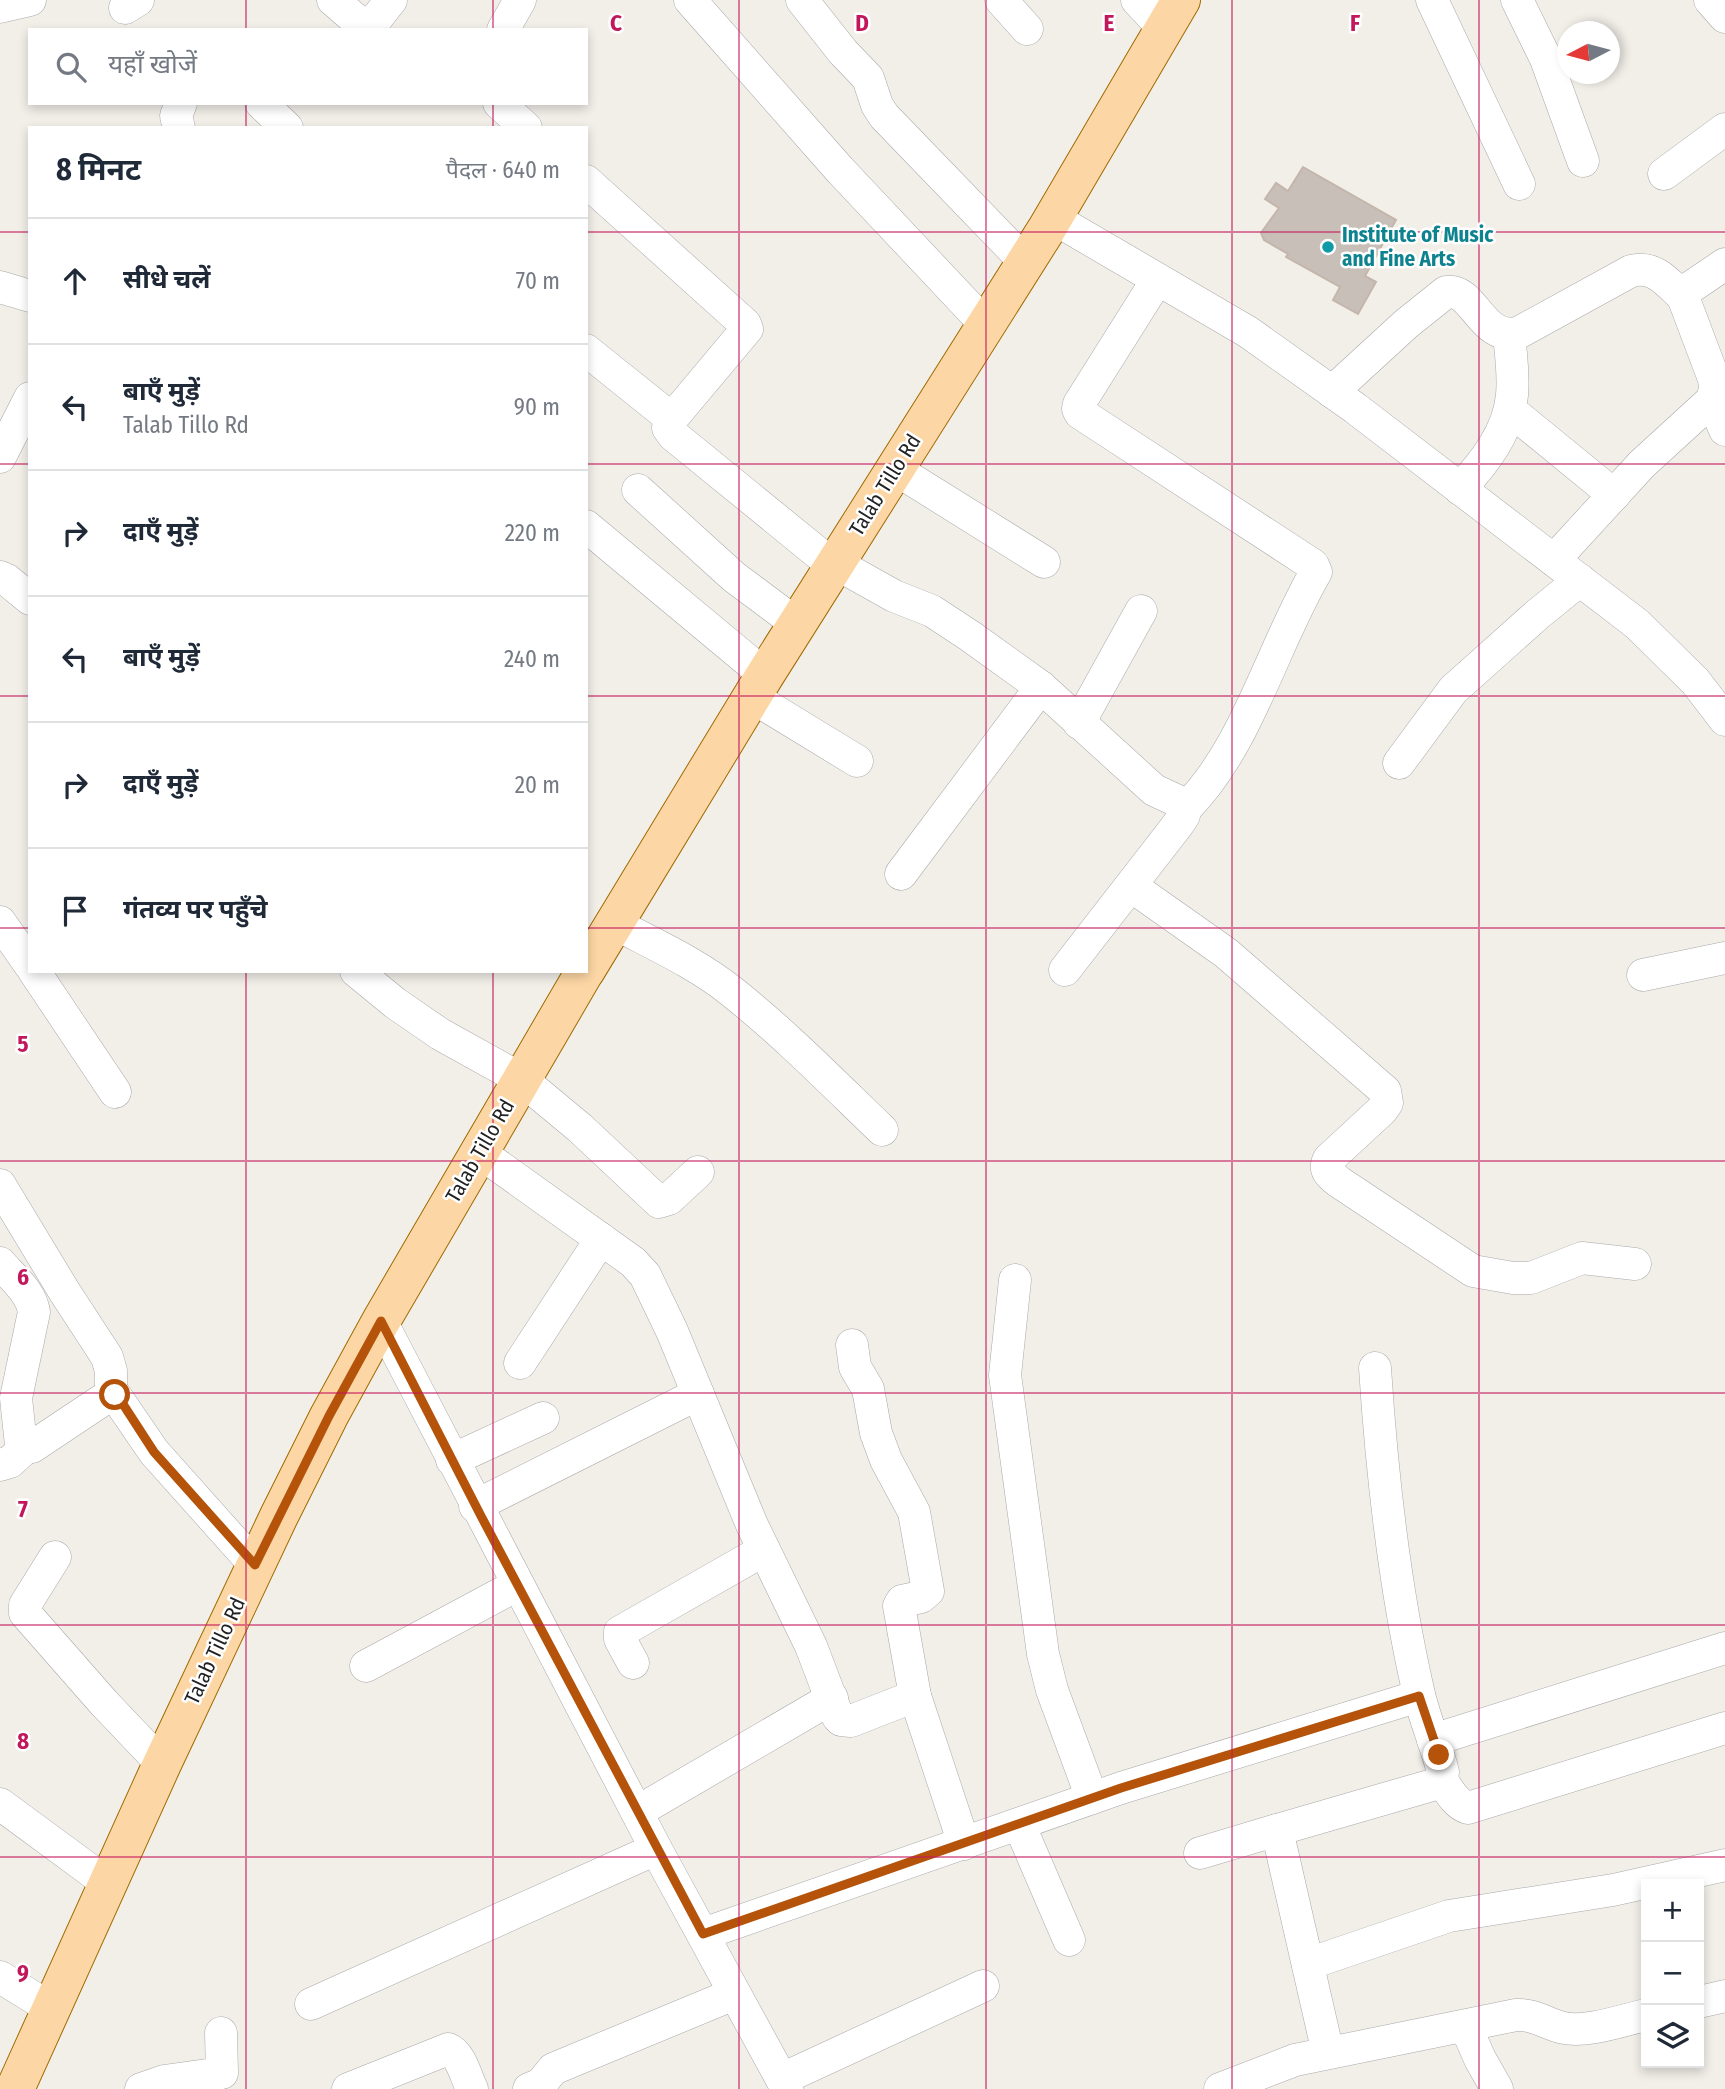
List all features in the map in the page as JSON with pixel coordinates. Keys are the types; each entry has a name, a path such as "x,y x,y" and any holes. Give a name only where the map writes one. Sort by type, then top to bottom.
{"main road":[{"name":"Talab Tillo Rd","path":"588,967 797,624 1054,218 1172,14"},
{"name":"Talab Tillo Rd","path":"15,2089 106,1882 255,1565 329,1416 381,1321 584,973"}],"street":[{"path":"0,7 30,0"},
{"path":"333,0 370,28"},
{"path":"372,28 391,0"},
{"path":"504,28 520,0"},
{"path":"802,0 843,52 868,78 877,105 884,116 1026,262"},
{"path":"1001,0 1027,29"},
{"path":"1137,0 1172,14"},
{"path":"1433,0 1519,184"},
{"path":"1517,0 1546,59 1583,161"},
{"path":"1710,0 1725,17"},
{"path":"696,2 840,170 986,325"},
{"path":"178,126 176,116 180,105"},
{"path":"263,105 285,126"},
{"path":"501,105 524,126"},
{"path":"1664,174 1725,130"},
{"path":"588,183 745,324 747,329 672,419 668,428 673,435 819,554 894,596 932,611 1041,687 1149,786 1180,801 1186,808"},
{"path":"1054,218 1248,332 1332,391 1619,609 1656,642 1707,695 1725,719"},
{"path":"1683,297 1688,289 1725,264"},
{"path":"1332,391 1414,317 1446,292 1452,291 1460,295 1493,330 1509,335 1518,333 1631,271 1642,268 1658,274 1683,297 1714,379 1712,400 1642,464 1553,560"},
{"path":"1065,970 1176,827 1186,808 1200,793 1227,752 1316,572 1313,565 1080,413 1079,404 1157,280"},
{"path":"0,287 28,295"},
{"path":"1460,489 1490,453 1510,411 1513,380 1509,335"},
{"path":"588,352 672,419"},
{"path":"1712,400 1725,430"},
{"path":"0,457 17,407"},
{"path":"1510,411 1614,495"},
{"path":"895,469 1044,562"},
{"path":"638,490 734,576 797,624"},
{"path":"588,528 759,686 857,761"},
{"path":"0,577 28,597"},
{"path":"1399,763 1452,690 1580,580"},
{"path":"1079,723 1141,611"},
{"path":"901,874 1041,687"},
{"path":"1131,886 1227,953 1385,1091 1387,1103 1329,1158 1326,1164 1329,1174 1339,1182 1473,1271 1513,1278 1531,1278 1570,1260 1582,1258 1635,1264"},
{"path":"0,922 28,962"},
{"path":"614,923 677,956 730,990 882,1130"},
{"path":"1643,975 1725,958"},
{"path":"35,973 115,1092"},
{"path":"358,973 440,1034 521,1079 580,1128 659,1202 669,1199 698,1172"},
{"path":"479,1152 633,1262 645,1275 672,1331 764,1550 811,1646 838,1717 846,1721 915,1696"},
{"path":"0,1185 107,1357 111,1371 111,1396"},
{"path":"520,1363 601,1239"},
{"path":"0,1264 25,1291 33,1303 34,1312 8,1397 19,1443 12,1457"},
{"path":"1015,1280 1005,1374 1043,1654 1052,1690 1092,1798"},
{"path":"381,1321 656,1849 784,2084 983,1986"},
{"path":"852,1345 855,1367 868,1389 876,1433 886,1460 912,1507 919,1533 928,1591 921,1597 902,1601 899,1606 915,1696 964,1843"},
{"path":"1200,1853 1408,1793 1436,1784 1441,1779 1443,1772 1419,1696 1397,1579 1383,1465 1376,1368"},
{"path":"475,1506 698,1394"},
{"path":"12,1457 111,1396 119,1398 154,1452 255,1565"},
{"path":"452,1460 543,1418"},
{"path":"633,1663 620,1639 620,1632 764,1550"},
{"path":"55,1557 25,1605 25,1613 162,1764"},
{"path":"366,1666 517,1585"},
{"path":"1433,1740 1725,1648"},
{"path":"703,1934 1092,1798 1419,1696"},
{"path":"637,1812 832,1698"},
{"path":"1441,1779 1455,1799 1468,1808 1725,1728"},
{"path":"0,1804 106,1882"},
{"path":"1019,1824 1069,1940"},
{"path":"1277,1830 1328,2053"},
{"path":"311,2004 656,1849"},
{"path":"1668,1879 1725,1865"},
{"path":"1308,1964 1449,1916 1641,1885"},
{"path":"0,1977 52,2009"},
{"path":"529,2089 541,2084 554,2070 734,1994"},
{"path":"1704,2001 1725,1996"},
{"path":"1220,2089 1261,2082 1296,2060 1527,2014 1563,2028 1576,2029 1641,2016"},
{"path":"1466,2026 1497,2089"},
{"path":"141,2089 164,2081 222,2073 220,2034"},
{"path":"348,2089 448,2049 457,2056 472,2089"}],"building":[{"name":"Institute of Music and Fine Arts","path":"1303,167 1396,220 1365,276 1376,282 1358,314 1333,300 1340,287 1286,257 1288,254 1264,240 1261,233 1279,208 1265,199 1276,183 1288,191"}],"place":[{"name":"Institute of Music and Fine Arts","path":"1328,247"}],"route":[{"path":"115,1395 154,1452 255,1565 329,1416 381,1321 385,1334 703,1934 1121,1788 1419,1696 1439,1755"}]}
